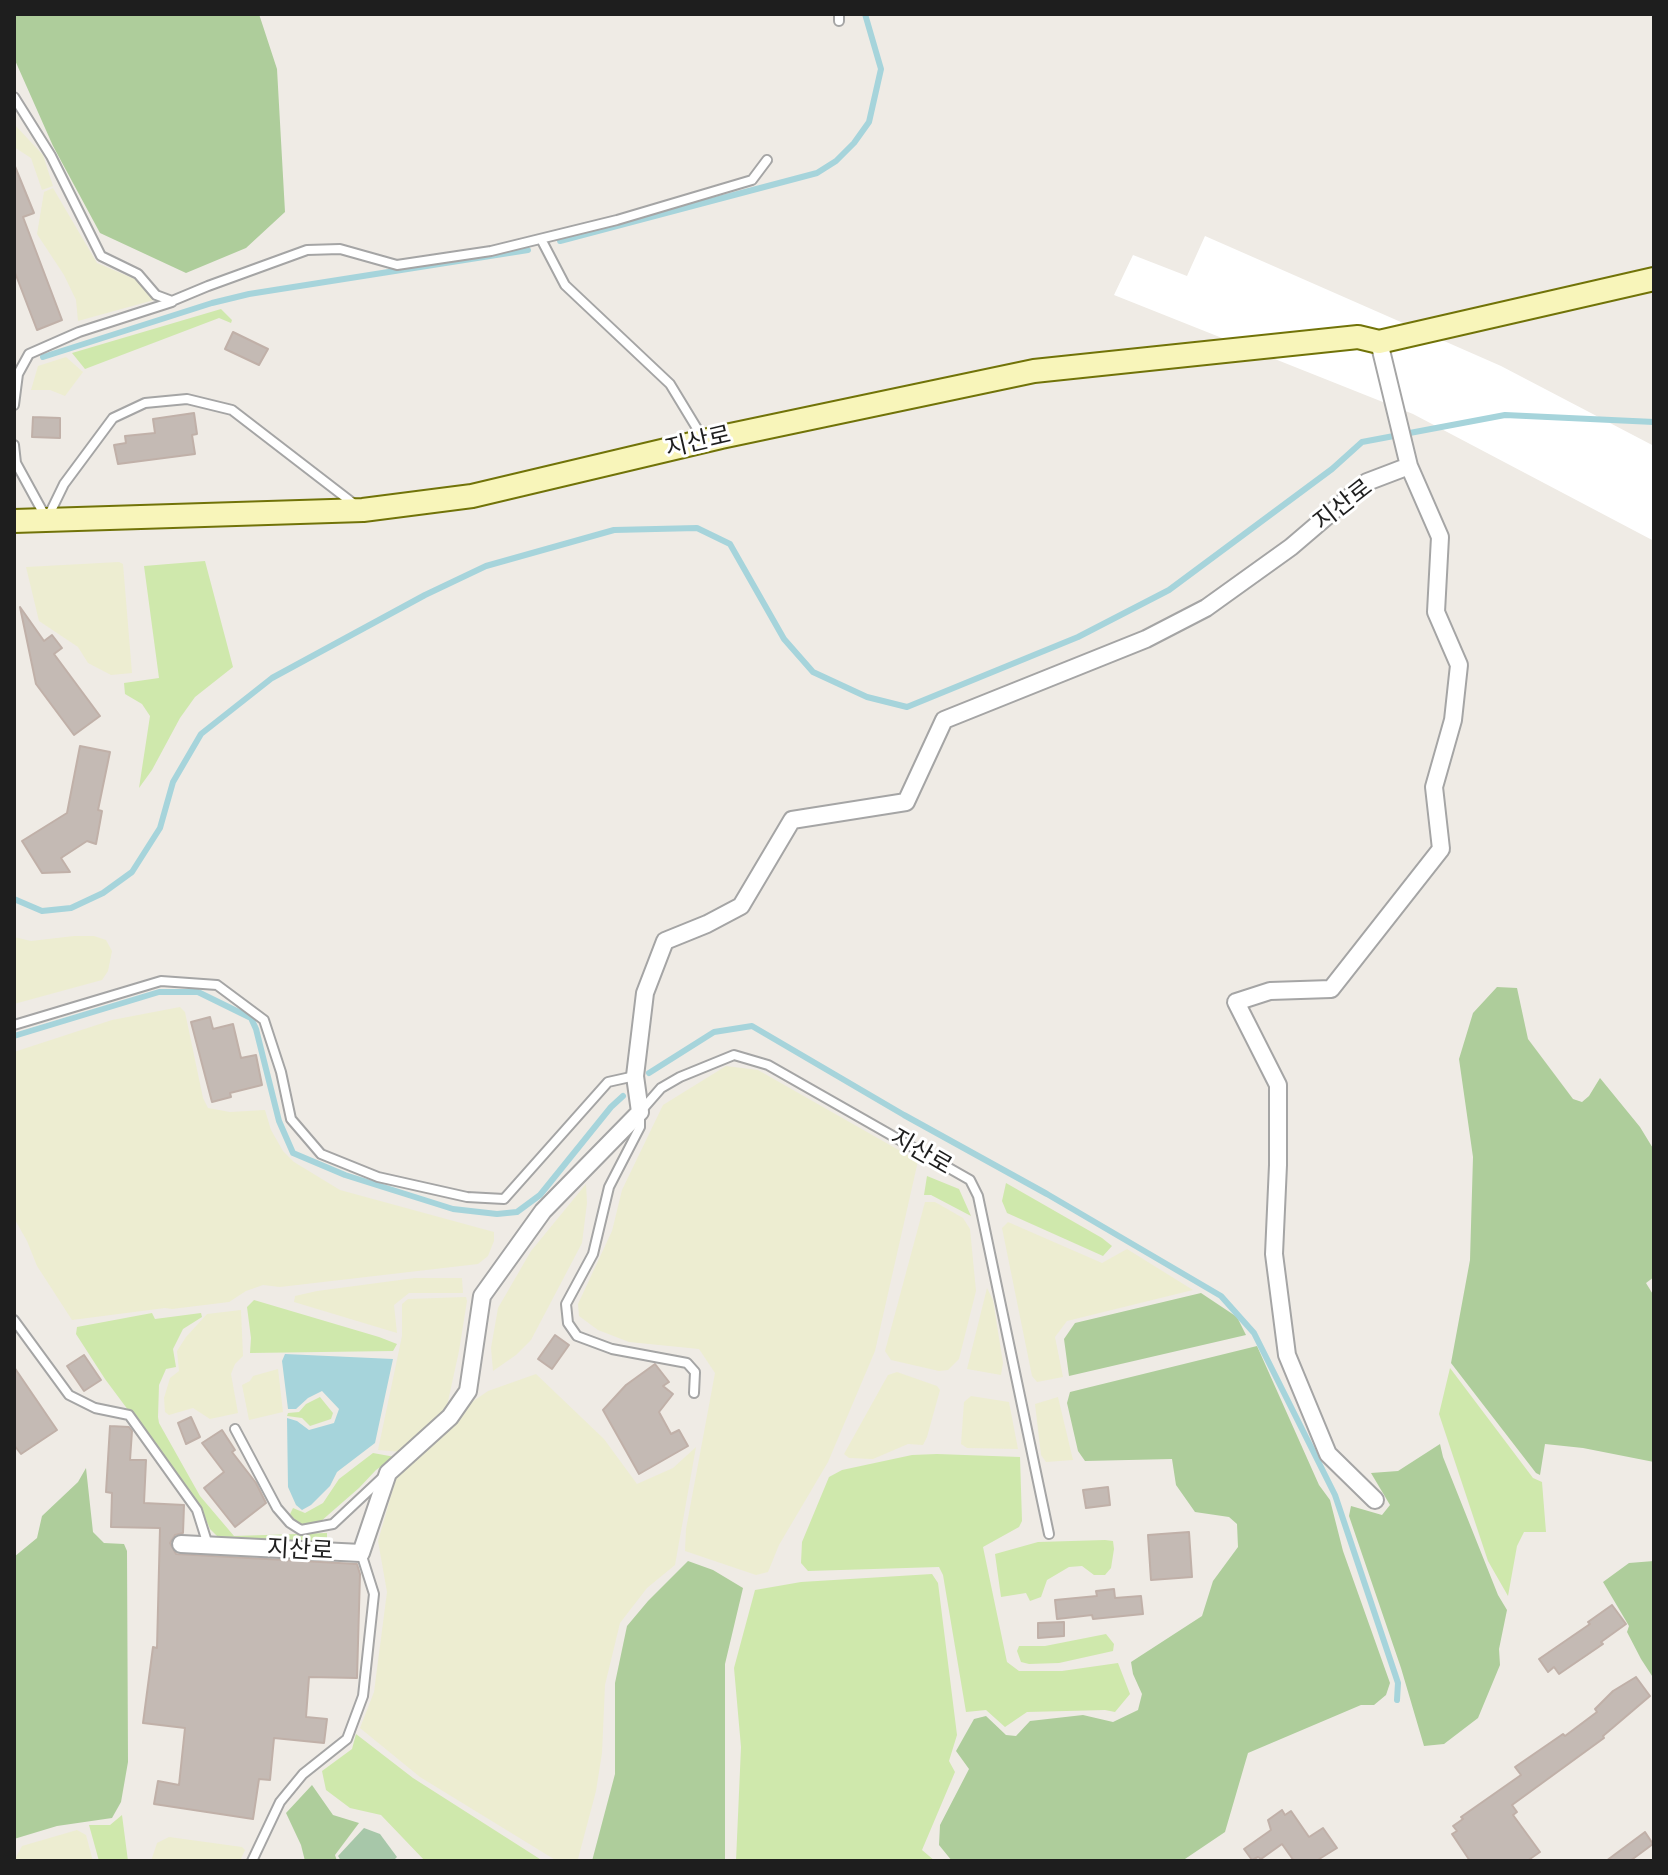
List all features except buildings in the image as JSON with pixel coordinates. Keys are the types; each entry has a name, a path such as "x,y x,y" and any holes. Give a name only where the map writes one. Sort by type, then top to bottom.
{"main road":[{"name":"지산로","path":"14,521 363,510 472,496 704,441 1034,371 1358,337 1379,342 1654,279"}],"street":[{"path":"1375,1500 1328,1454 1287,1355 1274,1254 1278,1085 1236,1002 1270,991 1331,989 1441,849 1434,787 1453,720 1459,665 1436,612 1440,537 1409,466 1379,342"},
{"name":"지산로","path":"181,1544 361,1553 388,1473 450,1417 468,1391 482,1296 543,1211 640,1112 635,1076 645,993 665,941 741,906 792,820 906,802 944,720 1146,639 1206,608 1291,547 1367,482 1409,466"}],"lane":[{"path":"14,97 51,156 101,256 138,274 156,295 172,301"},
{"path":"14,405 18,374 29,354 79,332 307,250 340,249 397,265 491,251 617,220 752,180 767,160"},
{"path":"541,239 565,285 670,384 704,441"},
{"path":"47,519 64,484 113,418 145,403 187,399 232,410 363,510"},
{"path":"14,445 16,463 47,519"},
{"path":"14,1025 161,981 217,985 264,1020 281,1072 291,1119 321,1154 378,1177 467,1197 504,1199 608,1082 635,1076"},
{"name":"지산로","path":"694,1393 695,1372 687,1363 612,1349 577,1336 568,1323 566,1304 593,1254 609,1187 640,1127 640,1112 661,1088 734,1055 768,1065 970,1180 978,1196 1049,1534"},
{"path":"14,1320 69,1395 95,1408 129,1415 197,1510 208,1545"},
{"path":"235,1429 277,1508 301,1530 333,1524 388,1473"},
{"path":"252,1861 280,1802 303,1774 347,1739 363,1696 374,1594 361,1553"}],"green space":[{"path":"14,14 259,14 277,69 285,212 246,248 186,273 100,233 53,146 14,58"},
{"path":"14,124 43,155 53,186 42,190 31,158 14,147"},
{"path":"53,188 97,263 137,280 154,300 78,321 76,300 37,234 44,192"},
{"path":"221,309 232,320 231,323 219,318 85,369 72,353"},
{"path":"66,357 83,372 65,396 50,390 31,390 38,366"},
{"path":"205,561 233,667 195,697 139,788 150,716 142,704 125,694 124,683 159,678 144,566"},
{"path":"123,564 132,673 111,675 88,663 78,647 39,621 26,567"},
{"path":"94,936 106,940 112,951 108,971 102,980 14,1004 14,937 31,941"},
{"path":"1497,987 1517,988 1528,1039 1573,1099 1582,1102 1600,1078 1640,1127 1654,1150 1654,1277 1646,1283 1654,1296 1654,1462 1545,1444 1540,1475 1451,1363 1470,1260 1473,1157 1459,1059 1473,1013"},
{"path":"180,1007 185,1012 203,1098 208,1108 230,1112 265,1110 271,1130 283,1151 294,1162 340,1190 494,1232 488,1256 478,1264 280,1287 263,1285 229,1302 72,1320 37,1266 14,1218 14,1052 112,1020"},
{"path":"726,1066 758,1070 918,1161 875,1351 828,1462 779,1545 768,1572 756,1575 685,1551 686,1529 715,1373 699,1349 629,1342 598,1330 579,1316 578,1304 612,1231 622,1190 663,1105"},
{"path":"927,1176 959,1189 971,1216 931,1195 924,1195"},
{"path":"1006,1183 1112,1246 1103,1256 1007,1213 1002,1201"},
{"path":"586,1184 582,1243 531,1340 493,1371 491,1348 498,1308 531,1251"},
{"path":"925,1202 935,1202 963,1218 970,1229 976,1291 959,1359 948,1370 939,1371 891,1360 885,1351"},
{"path":"1008,1222 1102,1263 1127,1249 1193,1290 1067,1321 1055,1337 1063,1377 1037,1382 1032,1376 1002,1228"},
{"path":"415,1278 462,1278 463,1293 409,1293 394,1305 397,1333 294,1302 295,1296 317,1291"},
{"path":"987,1288 993,1300 1003,1363 1001,1375 967,1369"},
{"path":"1201,1293 1237,1317 1246,1335 1069,1376 1064,1339 1075,1323"},
{"path":"466,1297 459,1351 445,1415 401,1452 378,1450 402,1336 402,1304 408,1299"},
{"path":"254,1300 397,1344 393,1351 250,1353 247,1307"},
{"path":"241,1310 243,1356 231,1374 238,1413 210,1419 193,1408 169,1415 165,1412 164,1398 170,1378 179,1371 177,1351 186,1337 207,1314"},
{"path":"152,1313 155,1319 201,1313 202,1317 183,1329 173,1349 176,1367 166,1369 159,1385 158,1417 200,1496 234,1536 327,1533 327,1539 318,1542 234,1542 218,1537 210,1529 201,1508 105,1379 76,1334 77,1327"},
{"path":"1257,1346 1319,1485 1330,1500 1343,1551 1390,1683 1386,1695 1374,1705 1361,1705 1248,1753 1225,1832 1182,1861 952,1861 939,1845 940,1825 969,1769 956,1751 974,1719 986,1716 1006,1735 1016,1736 1030,1721 1083,1715 1113,1722 1138,1710 1142,1694 1131,1662 1202,1616 1213,1581 1238,1547 1237,1524 1229,1517 1195,1512 1176,1485 1172,1459 1085,1461 1078,1451 1067,1403 1070,1392"},
{"path":"1450,1368 1533,1478 1542,1482 1546,1532 1524,1532 1517,1546 1508,1596 1488,1561 1439,1414"},
{"path":"278,1369 283,1412 249,1420 242,1385 253,1376"},
{"path":"897,1372 937,1386 940,1390 923,1445 908,1444 873,1459 849,1458 844,1454 888,1375"},
{"path":"536,1374 604,1439 637,1484 673,1468 696,1447 675,1565 647,1588 620,1623 605,1685 602,1753 596,1791 578,1859 574,1861 557,1861 420,1777 360,1728 374,1692 387,1592 378,1541 396,1478 472,1402 488,1391"},
{"path":"971,1396 1009,1402 1018,1449 967,1448 961,1444 964,1402"},
{"path":"320,1397 333,1413 331,1419 310,1426 302,1418 287,1416 288,1413 299,1412 306,1404"},
{"path":"1058,1397 1073,1460 1046,1462 1041,1455 1035,1404"},
{"path":"1440,1444 1498,1595 1507,1610 1499,1649 1500,1665 1478,1718 1444,1744 1424,1746 1349,1516 1351,1506 1382,1515 1390,1505 1371,1473 1398,1471"},
{"path":"373,1453 395,1457 376,1470 320,1522 301,1526 293,1519 290,1514 293,1508 305,1513 323,1503 339,1479"},
{"path":"912,1455 1020,1457 1022,1521 1019,1527 983,1547 1007,1662 1019,1671 1062,1671 1118,1663 1130,1694 1115,1712 1027,1712 1005,1727 986,1710 966,1712 943,1575 939,1567 808,1571 801,1563 802,1542 829,1477 842,1470"},
{"path":"86,1468 93,1532 104,1543 124,1544 127,1551 128,1762 121,1802 112,1818 57,1826 14,1839 14,1557 37,1538 42,1516 78,1482"},
{"path":"1113,1541 1114,1549 1111,1568 1105,1575 1094,1575 1082,1566 1069,1567 1047,1580 1041,1597 1030,1601 1026,1593 1001,1597 995,1554 1038,1542"},
{"path":"688,1561 713,1570 743,1588 725,1664 725,1861 592,1861 615,1774 615,1683 627,1626"},
{"path":"1654,1561 1654,1679 1627,1632 1629,1626 1603,1582 1629,1563"},
{"path":"932,1574 938,1583 957,1735 949,1761 955,1772 922,1850 935,1861 736,1861 741,1747 734,1668 755,1590 801,1582"},
{"path":"1106,1634 1114,1644 1113,1651 1059,1663 1021,1662 1017,1651 1019,1646 1045,1646"},
{"path":"356,1734 413,1778 543,1861 425,1861 381,1815 350,1808 326,1790 322,1771 352,1749"},
{"path":"312,1785 333,1815 359,1823 335,1855 337,1861 305,1861 286,1813"},
{"path":"122,1815 128,1861 99,1861 89,1825 110,1825"},
{"path":"364,1828 380,1834 397,1857 393,1861 341,1861 338,1856"},
{"path":"77,1830 86,1835 93,1861 14,1861 22,1846"},
{"path":"169,1837 242,1847 245,1850 240,1861 151,1861 157,1843"}],"water":[{"path":"285,1354 393,1359 375,1443 337,1472 330,1486 302,1510 296,1505 288,1487 287,1418 309,1430 334,1423 339,1409 322,1391 296,1409 288,1409 282,1361"}],"pier":[{"path":"1205,236 1501,366 1654,446 1654,541 1413,414 1114,295 1133,255 1187,276"}],"waterway":[{"path":"560,241 817,173 836,161 869,122 881,69 865,14"},
{"path":"43,357 249,294 528,250"},
{"path":"14,899 42,911 71,908 103,893 132,872 160,828 173,782 201,734 272,678 425,595 486,566 614,530 697,528 730,544 784,639 813,672 867,697 907,707 1078,637 1169,590 1332,469 1362,442 1505,415 1654,422"},
{"path":"14,1036 159,992 198,992 251,1018 279,1121 293,1153 345,1175 453,1209 497,1214 517,1212 540,1195 623,1096"},
{"path":"649,1073 714,1032 752,1026 1221,1296 1254,1333 1335,1495 1398,1683 1397,1700"}]}
